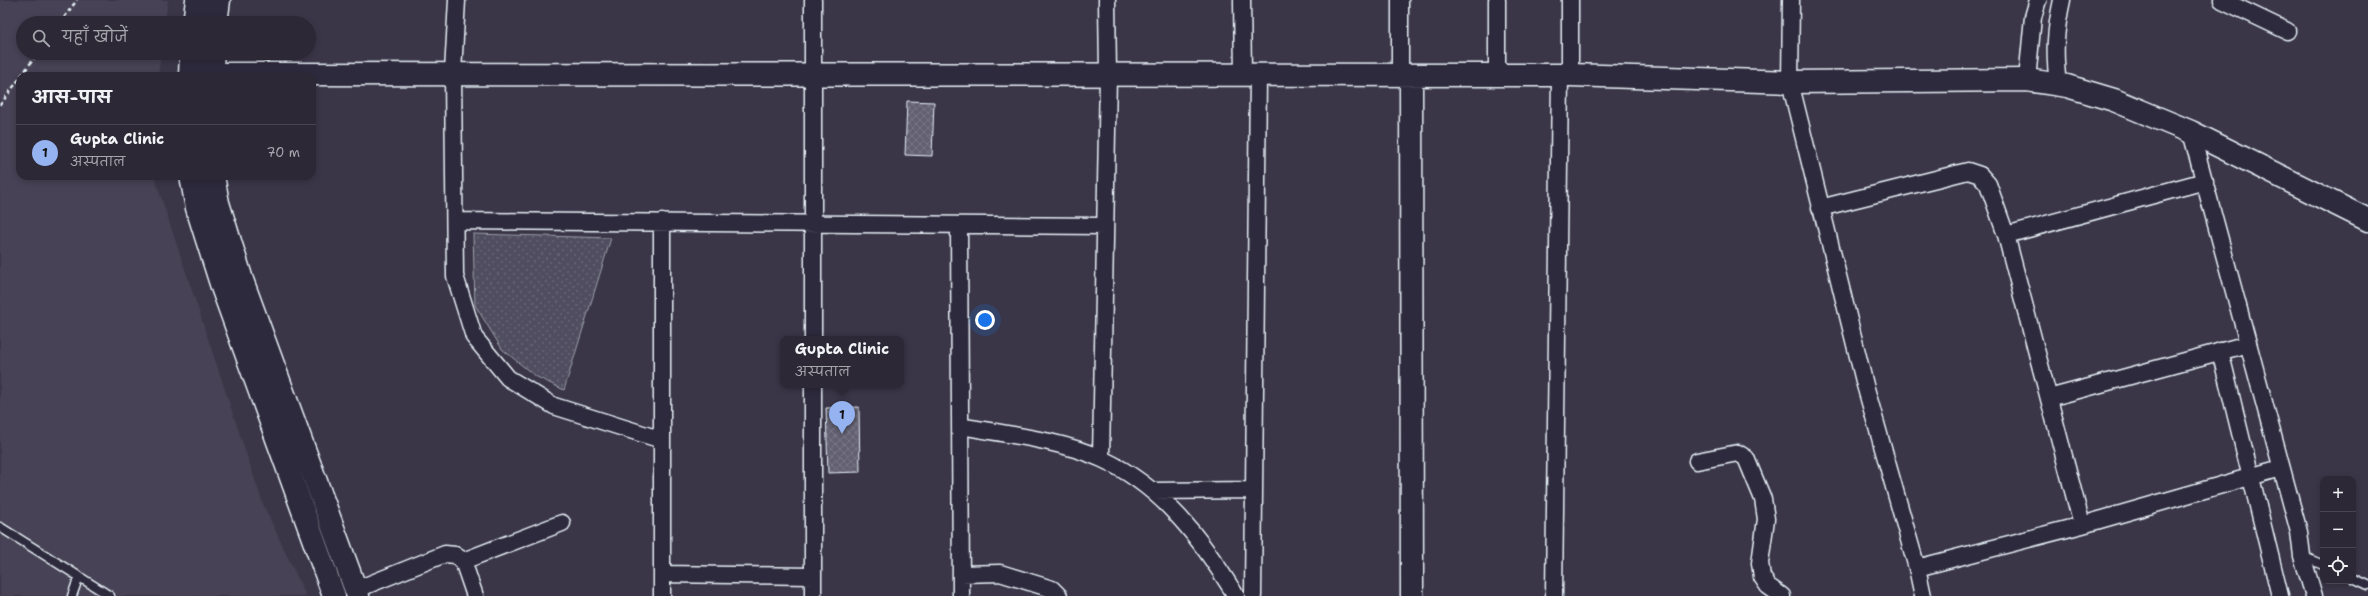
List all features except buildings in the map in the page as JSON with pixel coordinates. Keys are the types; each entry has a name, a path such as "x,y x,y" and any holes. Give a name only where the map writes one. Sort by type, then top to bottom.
{"street":[{"path":"195,16 197,0"},
{"path":"217,16 219,0"},
{"path":"457,0 453,72 455,276 474,337 508,378 554,406 662,440"},
{"path":"813,0 813,336"},
{"path":"1101,458 1108,75 1107,0"},
{"path":"1242,0 1250,75 1254,490 1253,596"},
{"path":"1400,0 1405,75 1412,596"},
{"path":"1497,0 1497,75"},
{"path":"1554,596 1565,75 1570,0"},
{"path":"1791,0 1790,82 1865,385 1917,568 1923,596"},
{"path":"2027,80 2033,18 2038,0"},
{"path":"2058,85 2054,50 2057,22 2062,0"},
{"path":"2222,0 2287,31"},
{"path":"2030,46 2054,50"},
{"path":"198,71 207,60"},
{"path":"198,71 1108,75 1565,75 1790,82 2027,80 2058,85 2114,100 2191,132 2368,220"},
{"path":"2191,132 2299,532 2302,556 2314,596"},
{"path":"1820,208 1968,171 1980,175 1988,184 2006,235 2082,525"},
{"path":"192,180 197,208 222,287 331,590 354,587 445,554 455,555 463,561 475,596"},
{"path":"214,180 218,203 242,280 354,587"},
{"path":"2006,235 2205,181"},
{"path":"455,221 1105,226"},
{"path":"662,222 662,596"},
{"path":"958,224 961,596"},
{"path":"2049,398 2248,344"},
{"path":"2220,352 2280,596"},
{"path":"813,388 813,596"},
{"path":"960,426 1050,443 1101,458 1136,476 1185,521 1216,562 1236,596"},
{"path":"1697,461 1738,453 1746,458 1763,499 1766,519 1760,563 1762,577 1768,586 1782,596"},
{"path":"1917,568 2082,525 2282,468"},
{"path":"1152,491 1254,490"},
{"path":"463,561 562,523"},
{"path":"961,574 1000,573 1052,589 1060,596"},
{"path":"662,574 813,576"}],"lane":[{"path":"0,527 110,596"},
{"path":"2302,556 2320,564"},
{"path":"72,596 79,576"},
{"path":"2356,579 2368,585"}],"path":[{"path":"65,16 77,0"},
{"path":"25,72 33,60"},
{"path":"0,105 16,84"}],"shaded area":[{"path":"0,0 168,0 166,16 16,16 16,60 160,60 159,72 16,72 16,180 155,180 263,504 306,596 0,596"},
{"path":"473,234 611,238 564,390 535,376 502,349 475,305"}],"place":[{"name":"Gupta Clinic","path":"842,434"}]}
